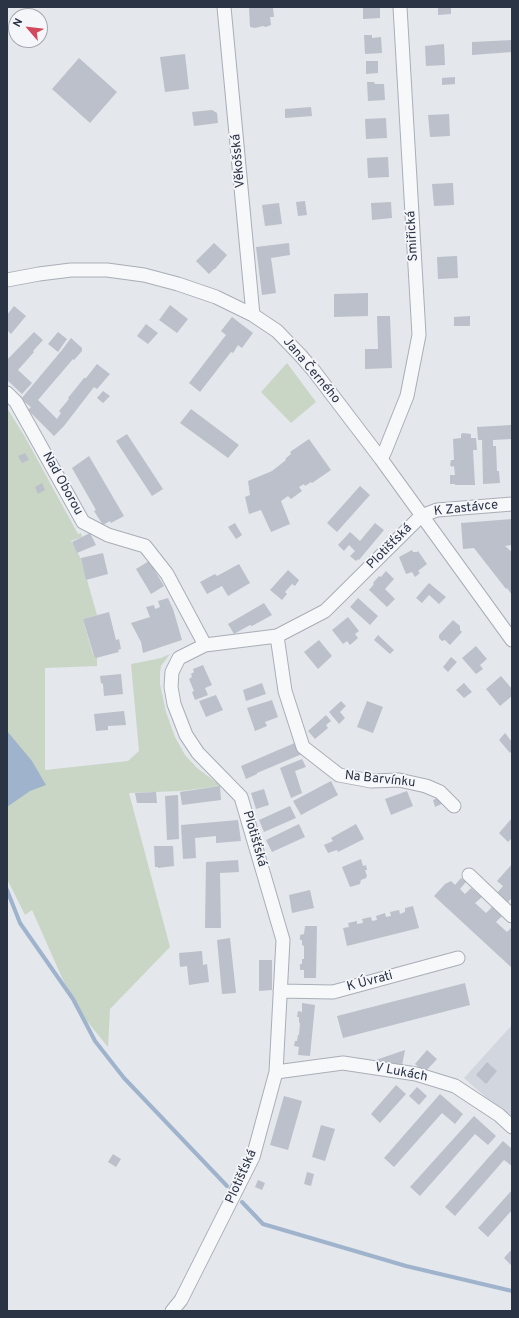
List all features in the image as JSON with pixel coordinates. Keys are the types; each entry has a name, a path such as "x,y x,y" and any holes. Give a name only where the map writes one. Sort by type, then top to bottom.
{"street":[{"name":"Věkošská","path":"224,7 253,316"},
{"name":"Smiřická","path":"380,459 385,451 408,396 419,335 400,7"},
{"name":"Jana Černého","path":"7,280 71,270 107,270 144,275 178,284 216,297 253,316 277,331 301,356 380,459 512,640"},
{"name":"Nad Oborou","path":"7,393 16,402 83,522 108,535 145,546 167,574 205,645"},
{"name":"K Zastávce","path":"421,516 437,510 512,504"},
{"name":"Plotišťská","path":"172,1311 182,1300 253,1157 276,1072 283,940 241,797 198,753 186,735 174,704 171,687 172,672 179,658 205,645 276,636 325,611 421,516"},
{"name":"Na Barvínku","path":"276,636 285,691 303,747 339,775 371,781 399,780 426,786 440,792 454,806"},
{"path":"469,875 512,916"},
{"name":"K Úvrati","path":"280,991 333,992 458,958"},
{"name":"V Lukách","path":"276,1072 343,1063 416,1074 455,1086 499,1115 512,1127"}],"shaded area":[{"path":"512,1025 512,1120 464,1078"}],"green space":[{"path":"287,363 316,402 291,423 261,392"},
{"path":"7,408 25,437 78,534 81,533 82,537 71,541 81,559 97,615 83,619 93,655 97,658 97,666 45,668 45,770 128,761 139,751 131,664 161,658 170,654 161,666 160,684 166,712 175,737 185,755 197,768 221,786 181,791 129,793 170,947 110,1009 108,1047 86,1020 63,980 32,910 25,915 7,879"}],"water":[{"path":"7,731 32,761 46,785 30,791 7,807"}],"building":[{"path":"249,7 273,8 274,17 270,17 271,25 266,27 250,27"},
{"path":"363,7 380,7 380,18 363,19"},
{"path":"451,7 451,14 438,15 438,8"},
{"path":"364,35 372,35 372,38 381,37 382,53 365,54"},
{"path":"512,40 512,52 472,55 472,42"},
{"path":"444,44 445,65 426,66 425,46"},
{"path":"185,54 189,89 165,92 160,57"},
{"path":"79,58 117,92 90,123 52,89"},
{"path":"366,61 378,61 378,73 366,74"},
{"path":"455,77 455,84 442,85 442,78"},
{"path":"367,82 384,84 385,100 368,101"},
{"path":"311,107 312,116 285,118 285,109"},
{"path":"212,110 217,113 218,123 194,126 192,112"},
{"path":"449,114 450,136 430,137 428,115"},
{"path":"386,118 387,138 366,139 365,119"},
{"path":"388,157 389,177 368,178 367,158"},
{"path":"453,183 454,205 434,206 432,184"},
{"path":"305,201 307,215 298,216 296,202"},
{"path":"391,202 392,218 372,220 371,203"},
{"path":"279,203 282,224 265,226 262,205"},
{"path":"214,243 227,255 209,274 196,261"},
{"path":"289,243 290,255 271,258 276,293 262,295 256,247"},
{"path":"457,256 458,278 438,279 437,257"},
{"path":"368,293 368,316 334,317 334,294"},
{"path":"170,305 188,319 177,333 159,320"},
{"path":"14,306 26,316 11,334 7,330 7,315"},
{"path":"377,316 390,316 392,368 365,369 365,349 378,349"},
{"path":"470,316 470,326 454,326 454,317"},
{"path":"232,317 253,333 242,348 238,345 233,353 231,352 200,392 189,383 226,335 221,331"},
{"path":"146,324 158,333 148,344 137,336"},
{"path":"34,332 43,340 18,370 32,383 22,394 7,380 7,360"},
{"path":"58,332 67,339 58,352 48,344"},
{"path":"71,338 82,348 82,351 74,360 73,359 38,400 57,419 61,413 59,411 69,399 68,398 97,364 110,374 97,389 94,387 64,426 54,436 28,410 31,407 21,399"},
{"path":"103,391 110,396 103,403 97,398"},
{"path":"191,409 239,445 228,458 180,423"},
{"path":"511,425 512,439 493,440 493,446 496,446 497,471 499,471 500,483 483,484 482,440 478,440 477,427"},
{"path":"127,434 163,489 152,496 116,441"},
{"path":"461,434 471,434 471,438 476,438 477,450 473,450 475,485 450,484 450,475 455,475 454,466 452,467 450,465 451,460 454,460 453,439 461,438"},
{"path":"309,439 331,470 312,483 311,482 305,486 304,484 299,487 302,491 291,499 288,496 281,501 290,524 271,532 261,510 249,514 245,497 250,495 248,481 272,471 286,460 285,459 291,454 290,452"},
{"path":"25,453 29,460 22,463 18,456"},
{"path":"89,456 124,516 111,523 110,521 103,525 94,511 96,510 72,468"},
{"path":"42,483 45,490 38,494 35,487"},
{"path":"360,486 370,495 337,532 327,523"},
{"path":"512,519 512,545 505,546 512,552 512,595 474,548 463,549 461,523"},
{"path":"235,523 242,535 236,539 228,527"},
{"path":"375,523 384,530 359,560 358,559 356,561 350,556 355,551 349,545 344,551 338,545 350,532 360,541"},
{"path":"90,533 96,545 77,553 72,542"},
{"path":"412,550 413,552 418,551 427,564 418,571 420,573 415,577 412,572 406,574 399,557"},
{"path":"103,553 108,574 86,580 81,558"},
{"path":"149,561 164,586 151,594 136,569"},
{"path":"239,564 250,583 228,596 222,586 207,594 200,582 215,574 217,576"},
{"path":"288,570 299,580 295,586 292,584 285,592 287,594 282,600 270,590"},
{"path":"386,571 394,579 385,589 395,599 387,607 369,590 379,576 381,577"},
{"path":"429,583 446,597 439,604 429,595 422,603 416,598"},
{"path":"168,598 173,609 182,640 143,653 141,642 131,623 150,617 146,607 154,605 155,609 160,607 158,601"},
{"path":"358,598 378,616 370,625 350,607"},
{"path":"264,603 272,615 234,634 228,624"},
{"path":"109,612 116,640 119,639 121,649 118,650 119,652 96,658 94,656 83,619"},
{"path":"348,617 359,631 355,634 358,638 350,645 347,641 343,644 332,630"},
{"path":"453,620 460,626 460,630 462,632 450,645 445,640 442,641 439,638 439,635"},
{"path":"378,635 394,650 390,654 374,640"},
{"path":"319,640 332,656 318,669 304,652"},
{"path":"476,646 487,659 480,665 483,669 476,674 462,658"},
{"path":"451,657 457,662 448,672 443,667"},
{"path":"203,665 212,685 205,688 208,695 195,700 192,692 194,691 189,679 192,677 191,674 194,672 193,669"},
{"path":"121,674 123,694 104,696 103,684 101,683 100,676"},
{"path":"501,676 512,689 512,696 500,706 486,689"},
{"path":"262,683 266,694 246,701 243,690"},
{"path":"464,683 472,692 464,698 456,690"},
{"path":"216,695 223,710 206,717 199,701"},
{"path":"272,700 278,717 265,722 267,726 255,731 247,708"},
{"path":"341,701 346,706 340,712 345,718 339,724 329,712"},
{"path":"367,701 383,707 373,733 357,727"},
{"path":"124,711 126,725 108,726 108,730 96,731 94,714"},
{"path":"326,715 331,721 326,725 328,728 315,739 308,731"},
{"path":"505,733 512,742 512,751 510,753 499,740"},
{"path":"297,742 302,754 246,779 241,766"},
{"path":"302,759 306,767 295,771 302,793 291,798 280,768"},
{"path":"331,781 338,795 301,815 293,801"},
{"path":"220,786 221,800 182,805 180,792"},
{"path":"264,789 269,805 256,809 251,793"},
{"path":"407,791 413,806 391,815 385,799"},
{"path":"156,792 157,803 137,803 135,793"},
{"path":"178,795 179,839 167,840 165,796"},
{"path":"440,797 446,802 435,807 433,800"},
{"path":"290,806 296,818 264,832 259,820"},
{"path":"512,818 512,838 508,842 499,833"},
{"path":"238,820 241,841 216,843 216,836 195,838 196,858 183,859 181,825"},
{"path":"299,824 305,837 272,852 266,840"},
{"path":"356,824 364,839 338,852 337,850 328,853 324,845 333,841 331,838"},
{"path":"154,846 173,846 174,866 155,867"},
{"path":"361,859 363,866 366,865 367,870 365,870 367,876 361,880 360,884 350,887 342,867"},
{"path":"238,860 239,872 220,873 221,928 205,928 206,862"},
{"path":"512,864 512,898 507,903 497,893 503,886 497,881"},
{"path":"461,878 466,882 460,889 465,894 471,888 482,897 475,903 486,913 492,907 502,916 496,922 507,932 512,927 512,968 434,896 445,884 451,881 455,885"},
{"path":"310,890 314,908 292,913 289,895"},
{"path":"413,906 419,928 347,946 343,928 349,927 348,923 357,921 357,924 363,923 362,919 371,917 372,921 377,920 376,916 385,913 386,917 391,916 390,912 399,910 400,914 405,912 405,908"},
{"path":"305,926 317,926 316,978 304,978 304,970 300,970 300,964 302,964 302,959 304,959 304,946 302,945 302,940 300,940 300,935 304,934"},
{"path":"230,938 236,993 222,994 217,940"},
{"path":"202,951 203,965 207,964 209,982 189,985 187,966 180,967 179,953"},
{"path":"259,960 272,960 272,990 259,991"},
{"path":"465,983 470,1005 343,1038 337,1016"},
{"path":"302,1003 315,1005 310,1056 298,1055 299,1047 294,1046 299,1035 300,1023 299,1017 297,1017 298,1011 302,1012"},
{"path":"405,1050 401,1071 370,1062"},
{"path":"427,1050 437,1059 425,1072 415,1064"},
{"path":"487,1062 497,1071 486,1084 476,1075"},
{"path":"396,1085 406,1094 380,1123 371,1114"},
{"path":"417,1087 427,1096 419,1105 409,1096"},
{"path":"440,1094 463,1114 455,1124 442,1113 394,1167 384,1158"},
{"path":"284,1096 302,1101 288,1150 270,1145"},
{"path":"474,1116 496,1136 488,1145 475,1134 420,1196 410,1187"},
{"path":"321,1125 335,1129 325,1161 312,1157"},
{"path":"503,1141 512,1149 512,1166 504,1160 455,1216 445,1207"},
{"path":"113,1154 121,1159 116,1167 108,1162"},
{"path":"307,1172 314,1174 311,1186 304,1184"},
{"path":"258,1180 265,1183 262,1190 255,1187"},
{"path":"512,1190 512,1210 488,1237 478,1228"},
{"path":"512,1249 512,1266 504,1258"}],"waterway":[{"path":"7,890 20,923 73,999 95,1041 124,1078 227,1186"},
{"path":"242,1202 263,1224 406,1266 512,1291"}]}
